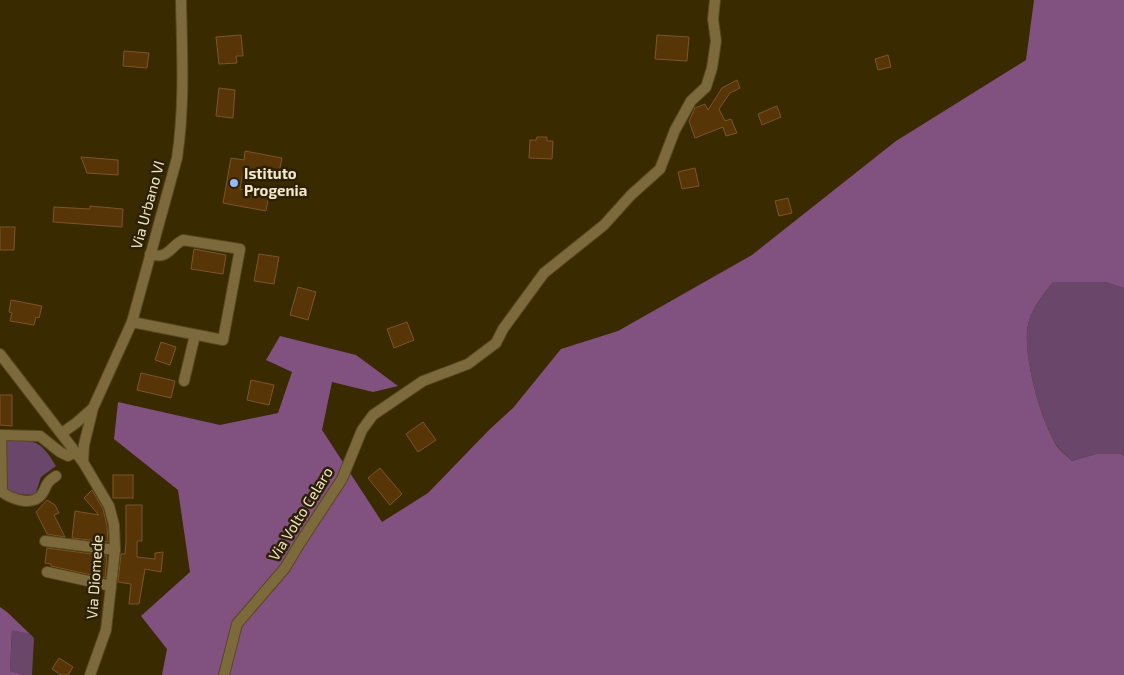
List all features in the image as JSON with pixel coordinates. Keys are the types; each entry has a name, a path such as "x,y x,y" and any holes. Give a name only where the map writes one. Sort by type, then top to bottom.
{"street":[{"name":"Via Urbano VI","path":"83,462 84,445 93,408 132,322 177,158 181,133 183,80 181,0"},
{"name":"Via Volto Celaro","path":"224,675 237,624 285,568 342,479 362,430 373,415 423,381 468,364 496,343 503,329 544,273 604,225 631,195 660,168 675,130 691,101 706,86 712,68 716,41 713,19 715,0"},
{"path":"132,322 223,340 240,249 183,240 178,242 164,255 159,257 150,254"},
{"path":"184,381 195,335"},
{"name":"Via Diomede","path":"0,354 76,452 110,506 114,525 115,550 106,630 90,675"},
{"name":"Via Urbano VI","path":"62,433 76,424 93,408"},
{"path":"56,476 47,482 41,495 34,500 12,499 1,492 1,435 40,436 68,456 76,452"},
{"path":"45,542 115,550"},
{"path":"47,572 111,586"}],"shaded area":[{"path":"1034,0 1124,0 1124,288 1105,282 1053,282 1032,313 1027,337 1030,367 1038,401 1057,447 1072,461 1096,454 1121,454 1124,456 1124,675 162,675 167,649 141,616 190,572 178,490 114,439 118,402 220,425 278,413 292,372 266,360 280,336 356,355 398,386 373,392 332,382 322,430 382,522 428,493 513,408 561,349 618,331 752,255 896,141 1026,60"},
{"path":"1053,282 1105,282 1124,288 1124,456 1121,454 1096,454 1072,461 1054,441 1043,416 1030,367 1027,337 1032,313"},
{"path":"0,439 34,442 45,450 56,466 41,477 35,495 14,494 8,491"},
{"path":"0,607 30,634 12,630 10,671 24,675 0,675"},
{"path":"12,629 30,634 34,638 32,675 10,671"}],"building":[{"path":"241,35 243,56 236,56 237,63 219,64 216,37"},
{"path":"657,35 689,37 687,61 655,59"},
{"path":"124,51 149,53 147,68 123,66"},
{"path":"888,55 891,67 878,70 875,59"},
{"path":"737,80 740,88 730,93 719,109 725,121 731,119 737,133 726,136 723,127 695,138 689,121 695,108 705,104 708,110 722,88"},
{"path":"219,88 235,90 233,118 216,116"},
{"path":"777,106 781,117 762,125 758,114"},
{"path":"537,137 547,137 547,141 553,141 552,159 529,158 530,140 536,140"},
{"name":"Istituto Progenia","path":"245,151 282,158 278,177 243,171 240,189 269,194 266,211 223,203 231,158 244,160"},
{"path":"81,157 118,160 118,175 87,173"},
{"path":"695,168 699,186 682,189 678,172"},
{"path":"788,198 792,213 779,216 775,201"},
{"path":"90,206 123,209 122,227 53,222 54,207 90,209"},
{"path":"0,227 15,227 14,250 0,250"},
{"path":"194,249 226,255 223,274 191,269"},
{"path":"259,254 279,257 274,284 254,281"},
{"path":"298,287 316,292 308,320 290,315"},
{"path":"11,300 42,306 39,318 36,317 34,325 10,321 12,313 9,312"},
{"path":"407,322 414,340 394,348 387,329"},
{"path":"161,342 176,347 170,365 155,360"},
{"path":"141,373 175,381 171,398 137,390"},
{"path":"251,380 274,385 269,405 247,400"},
{"path":"0,395 12,395 12,426 0,425"},
{"path":"423,422 436,440 418,452 406,434"},
{"path":"380,468 402,494 390,505 368,478"},
{"path":"113,475 133,475 133,498 113,498"},
{"path":"92,490 103,509 108,542 72,538 75,511 99,515 84,498"},
{"path":"47,500 55,505 59,513 54,515 65,537 47,534 36,512"},
{"path":"126,505 142,505 142,541 137,541 137,557 155,559 155,553 163,552 161,572 145,569 139,604 129,604 131,584 118,582 121,554 125,554"},
{"path":"47,548 107,556 105,578 45,563"},
{"path":"59,658 73,667 68,675 61,675 52,669"}],"place":[{"name":"Istituto Progenia","path":"234,183"}]}
